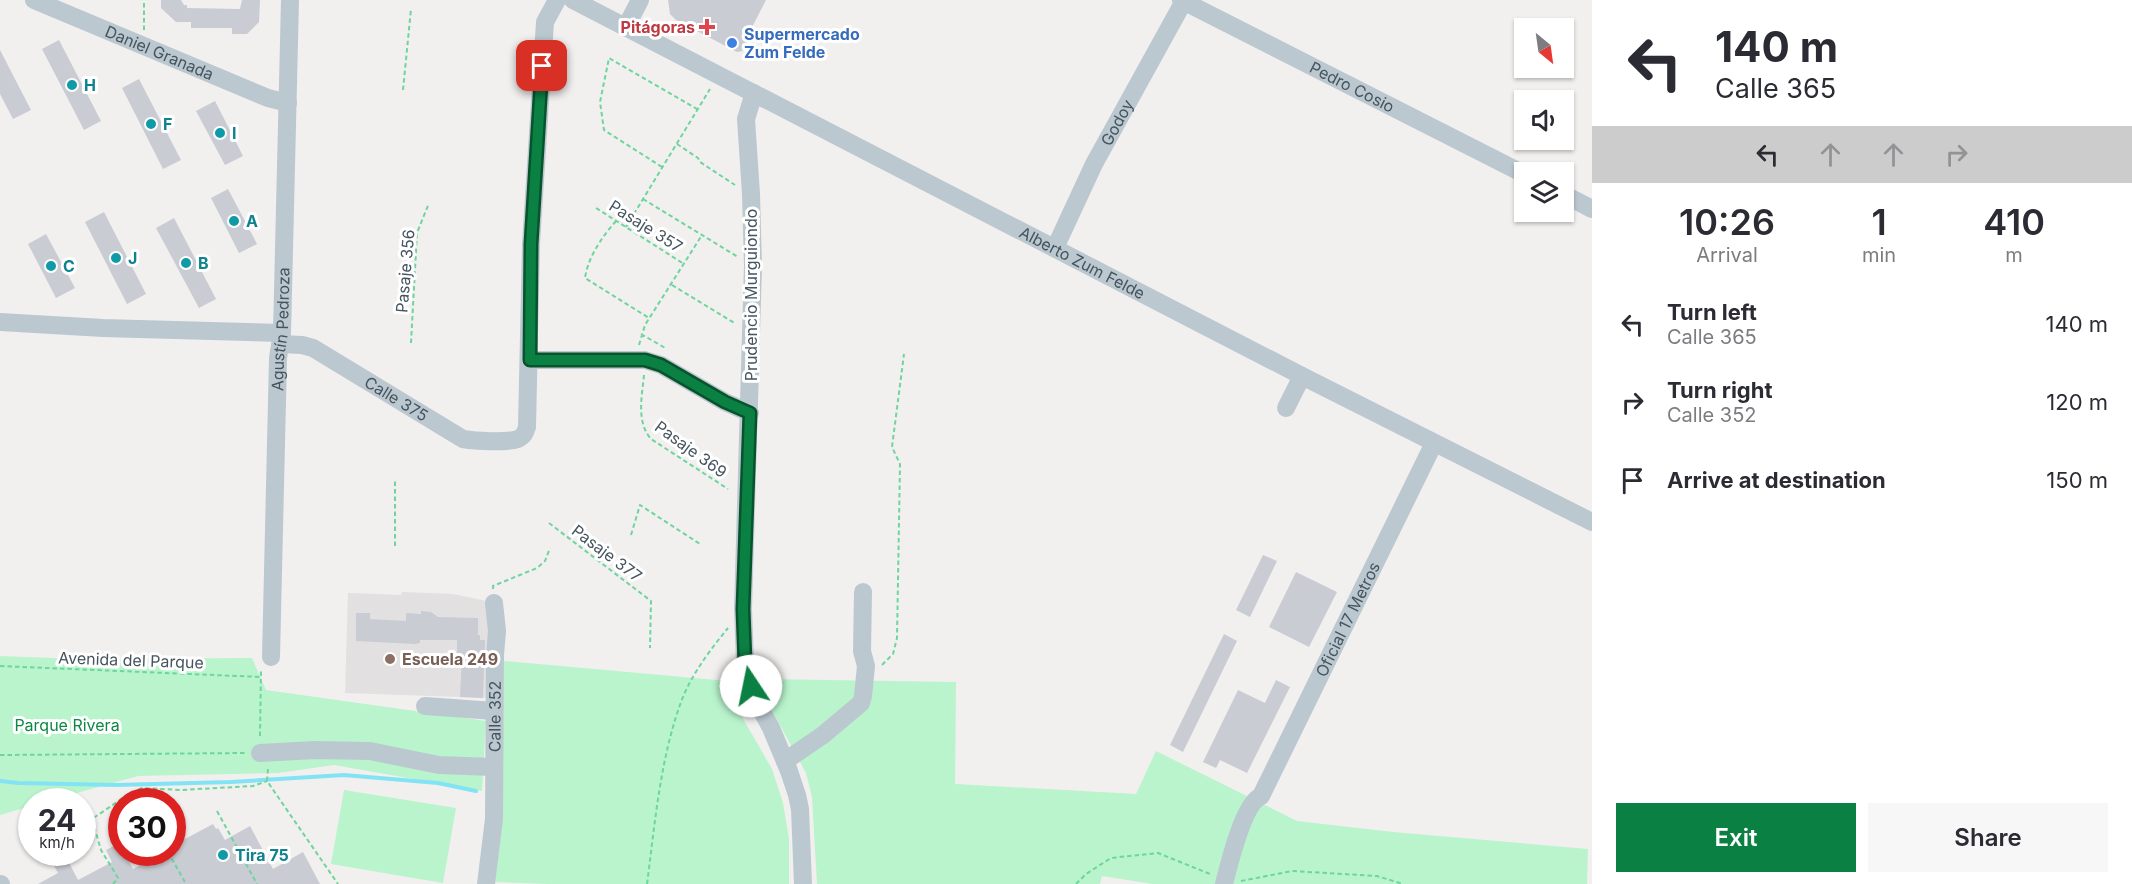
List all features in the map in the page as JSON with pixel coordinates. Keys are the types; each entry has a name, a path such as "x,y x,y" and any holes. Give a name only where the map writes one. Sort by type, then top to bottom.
{"street":[{"name":"Daniel Granada","path":"34,0 268,98 288,103"},
{"name":"Agustín Pedroza","path":"271,657 290,0"},
{"path":"557,0 544,22 531,244 530,360 641,360 661,365 725,402 750,413"},
{"name":"Alberto Zum Felde","path":"573,0 1592,522"},
{"path":"626,27 640,0"},
{"name":"Pedro Cosio","path":"1182,1 1514,169"},
{"name":"Godoy","path":"1054,248 1094,164 1182,1"},
{"name":"Prudencio Murguiondo","path":"754,93 746,119 753,264 743,609 745,663 757,702 785,761 800,809 803,884"},
{"path":"1574,200 1592,209"},
{"name":"Calle 375","path":"0,322 282,338 313,348 463,439 472,441 516,440 525,434 530,360"},
{"path":"1286,408 1302,375"},
{"name":"Oficial 17 Metros","path":"1225,881 1234,844 1252,804 1261,796 1434,442"},
{"path":"785,761 824,735 857,708 863,696 866,666 861,645 863,592"},
{"name":"Calle 352","path":"486,884 494,819 497,631 494,603"},
{"path":"425,705 494,711"},
{"path":"260,753 315,750 370,751 439,765 494,768"}],"path":[{"path":"143,45 144,0"},
{"path":"403,90 411,9"},
{"path":"662,168 604,130 600,102 609,58 698,110"},
{"path":"626,227 710,90"},
{"path":"677,144 739,188"},
{"name":"Pasaje 357","path":"643,199 739,258"},
{"name":"Pasaje 356","path":"411,343 417,233 429,203"},
{"name":"Pasaje 357","path":"596,208 684,264"},
{"path":"616,221 605,233 592,257 585,278 649,318"},
{"path":"641,360 641,334 702,235"},
{"path":"672,285 735,324 741,325"},
{"path":"865,677 874,674 893,654 897,638 900,464 892,447 904,354"},
{"name":"Pasaje 369","path":"641,360 643,426 651,439 728,489"},
{"path":"395,481 395,546"},
{"path":"631,536 640,505 700,544"},
{"name":"Pasaje 377","path":"549,523 651,601 650,648"},
{"path":"494,603 493,586 537,568 545,561 550,548"},
{"path":"647,884 665,752 682,700 708,653 743,609"},
{"path":"0,755 260,753 262,664 271,657"},
{"name":"Avenida del Parque","path":"0,666 261,677"},
{"path":"268,770 267,781 338,884"},
{"path":"186,790 253,786 267,781"},
{"path":"108,809 92,819 101,850 108,862"},
{"path":"217,811 257,884"},
{"path":"1076,884 1086,874 1111,858 1158,853 1225,881 1292,871 1377,876 1403,884"},
{"path":"111,866 118,878 113,884"},
{"path":"176,866 186,884"}],"shaded area":[{"name":"Escuela 249","path":"402,592 453,594 491,602 489,698 345,693 348,593 401,595"}],"green space":[{"name":"Parque Rivera","path":"0,656 79,659 252,658 266,690 486,721 482,791 334,765 278,773 138,776 95,788 18,788 18,810 0,815"},
{"path":"504,661 728,681 738,710 772,769 783,803 789,839 789,884 495,882 502,825"},
{"path":"756,679 956,682 955,784 1136,794 1156,751 1297,821 1588,849 1587,884 1153,884 1102,876 1100,884 817,884 812,797 806,773"},
{"path":"344,790 456,808 443,883 331,864"}],"building":[{"path":"161,0 181,0 187,8 240,9 242,0 260,0 259,22 247,34 232,34 232,28 191,28 191,22 176,22 161,8"},
{"path":"668,0 766,0 750,31 757,35 748,50 737,52 676,20 670,14"},
{"name":"H","path":"59,40 101,121 84,130 42,49"},
{"path":"0,50 31,110 13,119 0,94"},
{"name":"F","path":"139,79 181,160 163,169 122,88"},
{"name":"I","path":"215,101 243,156 225,165 196,111"},
{"name":"A","path":"228,189 257,244 239,253 211,198"},
{"name":"J","path":"104,212 146,294 127,304 85,222"},
{"name":"B","path":"174,218 216,299 199,308 156,228"},
{"name":"C","path":"46,234 75,288 56,298 28,244"},
{"path":"1263,555 1277,561 1250,617 1236,610"},
{"path":"1296,572 1337,592 1309,647 1269,627"},
{"path":"421,611 431,612 438,617 478,618 478,635 480,635 480,640 485,640 483,698 460,697 462,656 457,655 457,640 420,640 420,643 415,644 356,641 356,613 370,613 370,619 406,621 406,613 421,614"},
{"path":"1224,634 1237,641 1183,752 1170,745"},
{"path":"1276,680 1290,687 1247,773 1220,760 1216,768 1203,762 1238,690 1265,703"},
{"path":"213,824 225,840 250,826 273,869 303,852 320,884 38,884 58,873 54,866 71,866 78,880 108,864 108,866 131,866 133,869 139,866 186,866 186,838"}],"waterway":[{"path":"0,781 116,785 231,782 344,775 438,783 476,791"}],"place":[{"name":"Pitágoras","path":"707,27"},
{"name":"Supermercado Zum Felde","path":"732,43"},
{"name":"H","path":"72,85"},
{"name":"F","path":"151,124"},
{"name":"I","path":"220,133"},
{"name":"A","path":"234,221"},
{"name":"J","path":"116,258"},
{"name":"B","path":"186,263"},
{"name":"C","path":"51,266"},
{"name":"Escuela 249","path":"390,659"},
{"name":"Tira 75","path":"223,855"}],"route":[{"path":"542,66 531,244 530,360 645,360 661,365 725,402 750,413 743,609 745,663 751,686"}]}
